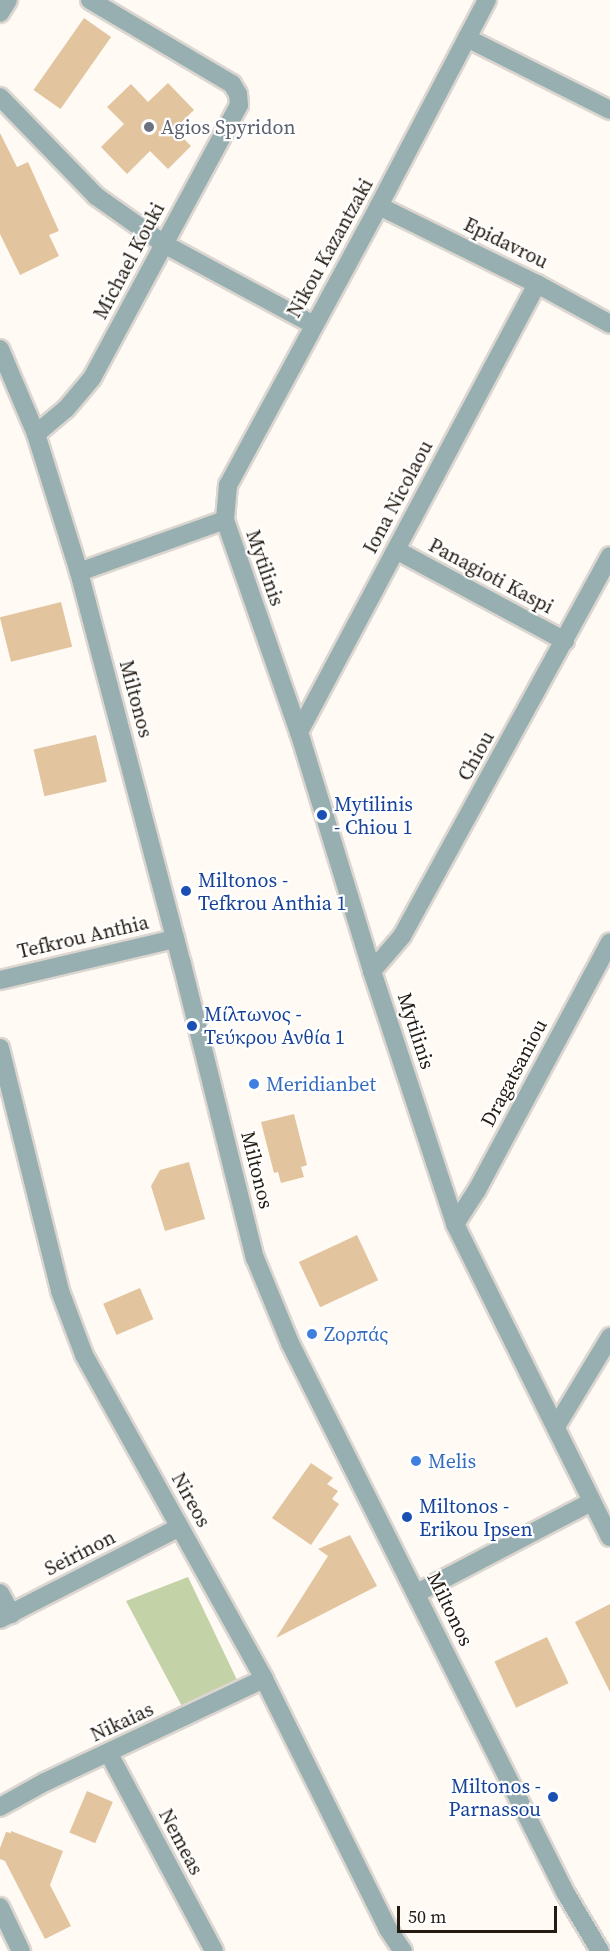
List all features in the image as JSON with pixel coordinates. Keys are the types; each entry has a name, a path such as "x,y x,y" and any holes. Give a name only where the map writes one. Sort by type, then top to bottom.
{"street":[{"path":"0,13 8,0"},
{"name":"Michael Kouki","path":"36,434 66,409 92,378 239,105 238,94 232,84 90,0"},
{"name":"Nikou Kazantzaki","path":"225,520 228,485 380,206 487,0"},
{"path":"467,38 610,110"},
{"path":"0,97 96,196 164,244 314,325"},
{"name":"Epidavrou","path":"380,206 537,284 610,324"},
{"name":"Iona Nicolaou","path":"299,732 537,284"},
{"name":"Miltonos","path":"0,349 36,434 79,572 255,1258 290,1342 592,1948"},
{"path":"79,572 225,520"},
{"name":"Mytilinis","path":"225,520 299,732 372,971 455,1224 557,1425 591,1502 610,1537"},
{"name":"Panagioti Kaspi","path":"396,550 565,641"},
{"name":"Chiou","path":"372,971 402,936 610,556"},
{"name":"Tefkrou Anthia","path":"0,980 175,939"},
{"name":"Dragatsaniou","path":"455,1224 477,1190 610,942"},
{"name":"Nireos","path":"0,1048 60,1291 84,1355 264,1679 388,1929 403,1951"},
{"path":"557,1425 610,1338"},
{"path":"417,1593 591,1502"},
{"name":"Seirinon","path":"5,1616 180,1527"},
{"path":"0,1593 5,1616"},
{"name":"Nikaias","path":"0,1807 45,1782 109,1754 264,1679"},
{"name":"Nemeas","path":"109,1754 214,1951"},
{"path":"0,1907 21,1951"}],"green space":[{"path":"188,1577 237,1680 185,1712 126,1601"}],"building":[{"path":"84,18 111,37 61,109 34,90"},
{"name":"Agios Spyridon","path":"168,83 194,110 174,129 191,146 168,169 150,151 127,174 101,147 124,124 107,107 131,84 148,102"},
{"path":"0,133 17,167 28,162 59,231 49,235 59,256 20,275 0,234"},
{"path":"61,602 72,647 11,662 0,617"},
{"path":"96,735 107,782 44,796 34,749"},
{"path":"294,1114 307,1165 301,1167 304,1177 281,1183 278,1172 274,1173 261,1122"},
{"path":"189,1162 205,1219 165,1231 151,1186 160,1170"},
{"path":"357,1235 378,1280 320,1307 299,1262"},
{"path":"140,1288 153,1319 116,1335 103,1304"},
{"path":"311,1463 333,1478 327,1484 338,1491 332,1499 339,1504 311,1545 272,1518"},
{"path":"350,1535 377,1586 276,1638 328,1556 318,1549"},
{"path":"610,1604 610,1692 575,1622"},
{"path":"547,1637 569,1683 516,1708 494,1662"},
{"path":"87,1791 113,1802 95,1843 69,1832"},
{"path":"11,1831 63,1851 50,1885 71,1926 45,1939 5,1861 0,1859 0,1848 6,1832 11,1833"}],"place":[{"name":"Agios Spyridon","path":"149,127"},
{"name":"Mytilinis - Chiou 1","path":"322,815"},
{"name":"Miltonos - Tefkrou Anthia 1","path":"186,891"},
{"name":"Μίλτωνος - Τεύκρου Ανθία 1","path":"192,1026"},
{"name":"Meridianbet","path":"254,1084"},
{"name":"Ζορπάς","path":"312,1334"},
{"name":"Melis","path":"416,1461"},
{"name":"Miltonos - Erikou Ipsen","path":"407,1517"},
{"name":"Miltonos - Parnassou","path":"553,1797"}]}
